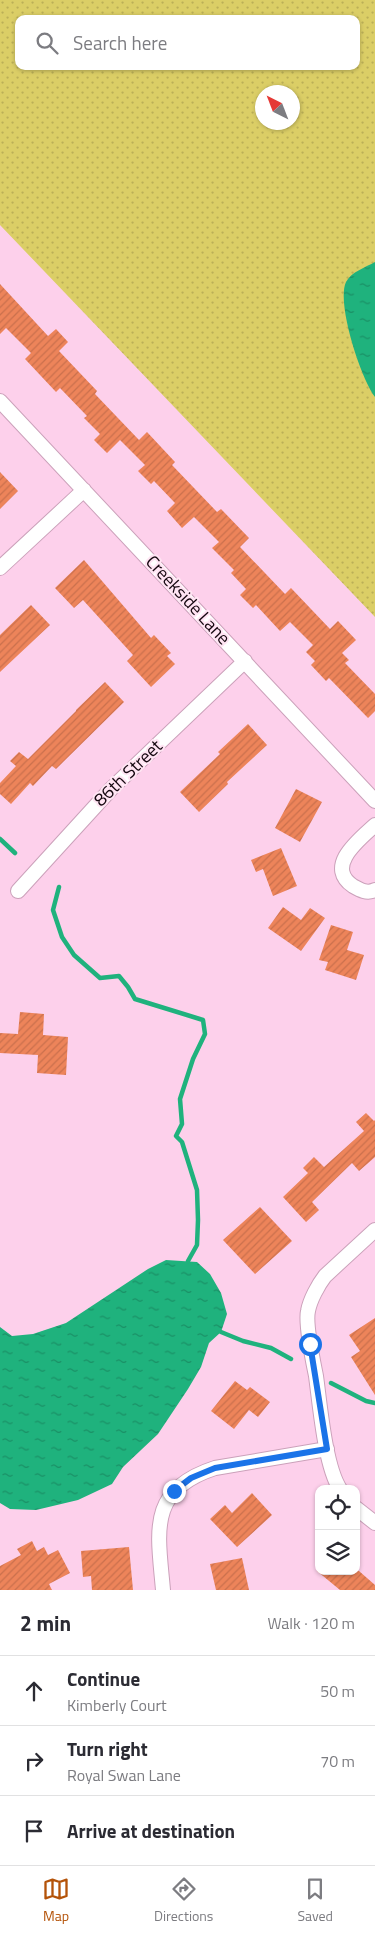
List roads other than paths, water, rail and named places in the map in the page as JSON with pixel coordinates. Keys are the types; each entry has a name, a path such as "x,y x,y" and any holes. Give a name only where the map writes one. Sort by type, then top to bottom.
{"street":[{"name":"Creekside Lane","path":"0,401 375,800"},
{"path":"0,568 84,490"},
{"name":"86th Street","path":"18,891 111,789 245,661"},
{"path":"375,825 349,850 342,863 343,873 349,883 360,891 371,892 375,890"},
{"path":"338,1485 327,1449 310,1344 308,1311 325,1276 375,1230"},
{"path":"163,1590 158,1530 161,1513 167,1500 182,1483 202,1472 215,1468 327,1449"},
{"path":"360,1511 375,1522"}],"water":[{"path":"375,262 375,397 369,388 357,358 347,323 344,292 346,282 351,275"},
{"path":"166,1260 197,1262 210,1274 221,1293 227,1314 221,1332 209,1343 201,1367 158,1434 123,1467 112,1484 78,1500 36,1510 10,1509 0,1503 0,1327 12,1336 33,1334 66,1323 148,1269"}],"waterway":[{"path":"0,839 15,853"},
{"path":"59,887 53,910 62,937 74,955 100,978 119,976 135,999 203,1020 205,1034 193,1059 180,1099 182,1124 176,1136 182,1142 197,1190 197,1245 188,1261"},
{"path":"221,1332 243,1341 271,1348 291,1359"},
{"path":"331,1383 366,1401 375,1403"}]}
